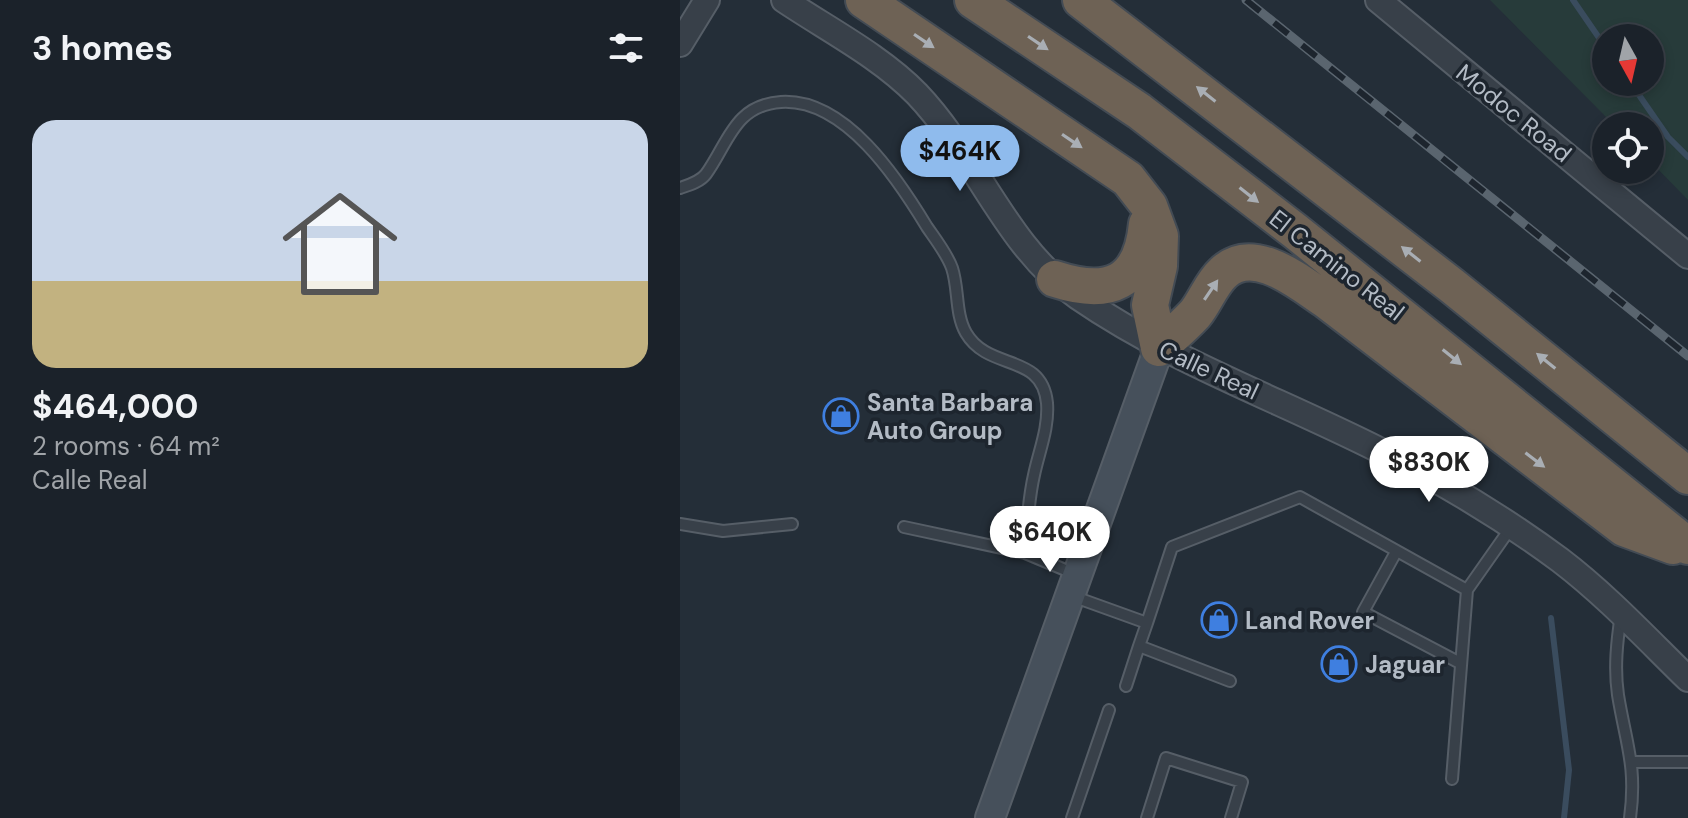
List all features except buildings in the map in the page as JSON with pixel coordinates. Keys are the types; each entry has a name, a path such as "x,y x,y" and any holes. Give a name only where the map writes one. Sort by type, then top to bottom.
{"highway":[{"path":"864,0 1128,179 1149,206 1160,236 1159,266 1150,305 1159,348"},
{"name":"El Camino Real","path":"973,0 1163,130 1688,549"},
{"path":"1081,0 1439,275 1688,476"},
{"path":"1055,279 1085,289 1119,281 1138,265 1149,206"},
{"path":"1159,348 1196,312 1223,272 1240,263 1260,263 1289,276 1327,301 1624,528 1688,549"},
{"path":"1629,428 1688,453"}],"main road":[{"path":"990,818 1159,348"}],"street":[{"path":"680,44 707,0"},
{"name":"Calle Real","path":"784,0 917,94 951,135 1027,250 1055,279 1159,348 1380,450 1512,526 1561,561 1621,613 1688,679"},
{"name":"Modoc Road","path":"1378,0 1688,256"}],"lane":[{"path":"680,188 706,175 728,134 749,112 780,102 814,107 849,128 896,176 951,265 966,333 983,354 998,361 1019,363 1038,376 1047,402 1045,434 1028,506 1025,553"},
{"path":"1126,686 1172,547 1300,497 1467,590"},
{"path":"680,524 723,531 792,524"},
{"path":"1452,779 1467,590 1512,526"},
{"path":"904,527 1025,553 1074,585 1147,623"},
{"path":"1396,552 1363,612 1460,663"},
{"path":"1621,613 1616,648 1618,693 1633,762 1630,818"},
{"path":"1139,646 1230,681"},
{"path":"1072,818 1109,710"},
{"path":"1147,818 1166,758 1242,782 1231,818"},
{"path":"1633,762 1688,762"}],"green space":[{"path":"1490,0 1688,0 1688,200 1664,175 1664,112 1601,112"}],"waterway":[{"path":"1573,0 1592,28"},
{"path":"1640,96 1668,137 1688,157"},
{"path":"1551,618 1569,770 1564,818"}],"railway":[{"path":"1246,0 1688,356"}],"place":[{"name":"Santa Barbara Auto Group","path":"841,416"},
{"name":"Land Rover","path":"1219,620"},
{"name":"Jaguar","path":"1339,664"}]}
